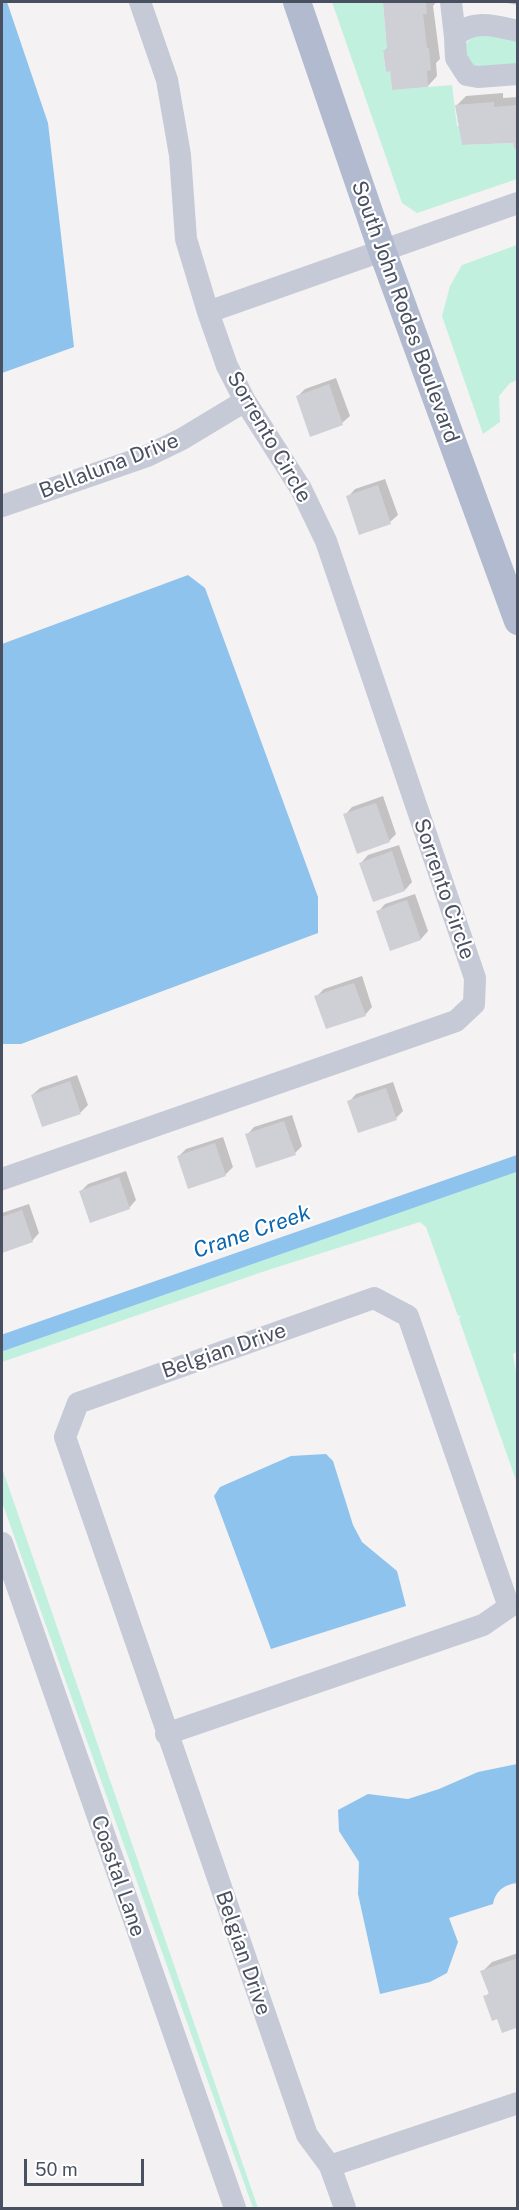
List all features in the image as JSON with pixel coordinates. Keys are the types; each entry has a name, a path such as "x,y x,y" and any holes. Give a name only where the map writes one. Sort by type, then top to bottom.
{"main road":[{"name":"South John Rodes Boulevard","path":"297,2 382,250 518,621"}],"street":[{"name":"Sorrento Circle","path":"2,1179 456,1021 474,1004 475,978 326,541 301,489 245,401 227,366 208,312 186,239 180,155 167,81 140,2"},
{"path":"452,2 456,58 467,75 478,78 518,75"},
{"path":"455,37 471,27 490,25 518,32"},
{"path":"208,312 518,203"},
{"name":"Bellaluna Drive","path":"2,506 147,456 182,439 245,401"},
{"name":"Belgian Drive","path":"166,1734 483,1625 513,1609 408,1316 374,1298 78,1403 65,1437 166,1734 307,2135 330,2166 345,2208"},
{"name":"Coastal Lane","path":"2,1543 235,2208"},
{"path":"330,2166 518,2103"}],"green space":[{"path":"332,2 383,2 387,50 383,51 386,71 390,71 392,90 452,85 457,126 460,126 462,145 513,143 514,149 517,148 517,179 417,213 402,203"},
{"path":"474,34 517,39 517,67 476,69 466,58 466,44"},
{"path":"517,245 517,380 510,383 499,396 500,422 483,434 442,316 450,286 462,265"},
{"path":"517,1168 518,1351 513,1354 518,1384 517,1483 459,1319 461,1315 458,1316 426,1227 420,1222 268,1270 2,1362 2,1341"},
{"path":"2,1468 258,2208 253,2208 2,1502"}],"water":[{"path":"2,2 7,2 48,123 74,347 2,373"},
{"path":"188,575 205,588 318,897 318,933 21,1044 2,1044 2,644"},
{"path":"326,1454 333,1461 353,1525 362,1542 397,1571 406,1606 271,1649 214,1496 220,1487 291,1456"},
{"path":"517,1764 517,1883 501,1889 493,1904 449,1918 458,1942 447,1973 430,1982 380,1994 358,1894 359,1862 339,1831 338,1810 368,1794 408,1799 439,1789 478,1772"}],"building":[{"path":"383,2 426,2 427,14 423,14 431,70 427,71 428,87 392,90 390,71 386,72 383,50 387,50"},
{"path":"494,102 494,107 518,105 518,148 514,149 513,143 462,145 455,105"},
{"path":"329,384 343,425 310,437 296,396"},
{"path":"378,485 391,524 359,535 346,496"},
{"path":"376,803 390,842 357,854 343,814"},
{"path":"392,851 405,891 373,902 359,863"},
{"path":"407,900 421,940 390,951 376,911"},
{"path":"354,983 366,1016 326,1029 314,996"},
{"path":"70,1081 81,1114 42,1127 31,1095"},
{"path":"386,1088 397,1120 358,1133 347,1101"},
{"path":"284,1121 296,1155 256,1168 245,1134"},
{"path":"215,1143 226,1176 188,1189 177,1156"},
{"path":"119,1177 130,1209 90,1223 79,1191"},
{"path":"22,1210 33,1242 2,1253 2,1217"},
{"path":"518,1958 518,2032 516,2028 502,2033 497,2019 492,2021 483,1996 489,1994 480,1971"}],"waterway":[{"name":"Crane Creek","path":"2,1343 518,1163"}]}
